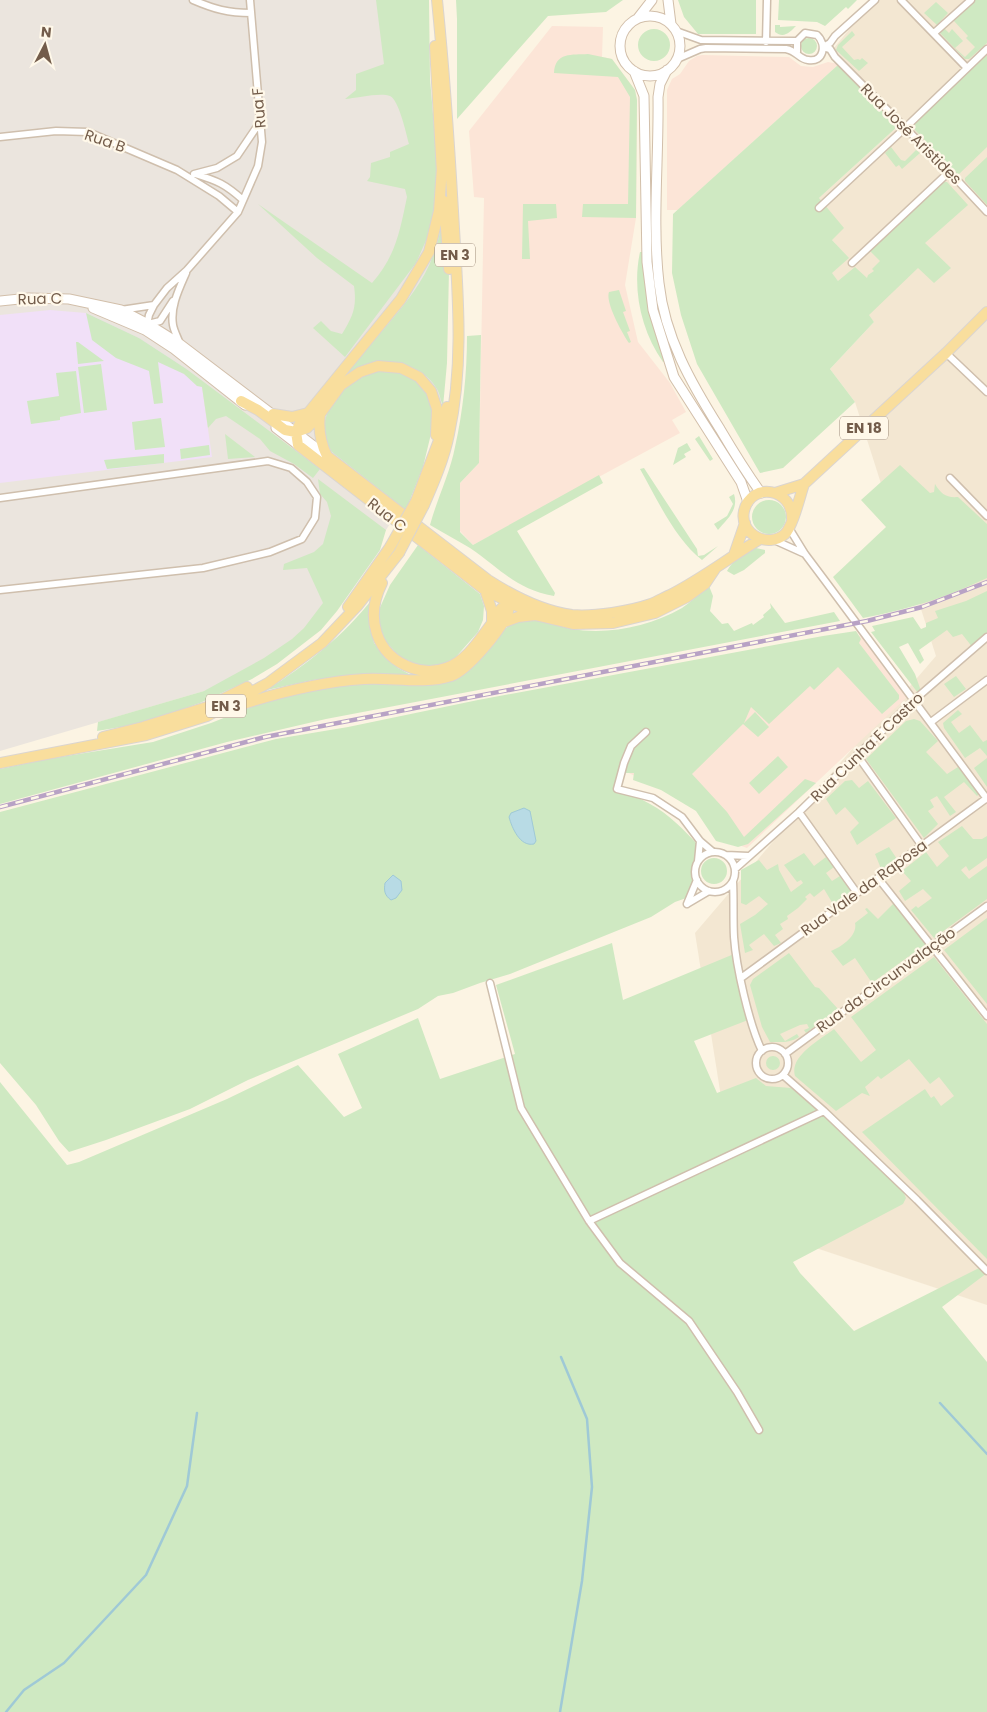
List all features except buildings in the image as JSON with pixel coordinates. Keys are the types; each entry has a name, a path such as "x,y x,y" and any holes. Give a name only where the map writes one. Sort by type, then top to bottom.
{"main road":[{"name":"EN 3","path":"420,503 441,435 450,396 454,333 436,83 436,0"},
{"name":"EN 3","path":"0,762 146,735 207,716 268,683 322,643 358,605 389,566 395,550 439,471 449,434 456,394 460,333 445,82 436,0"},
{"path":"638,18 652,0"},
{"path":"668,0 674,28 680,44 677,59 667,70 660,84 658,97 657,226 659,285 667,321 681,362 694,388 761,493"},
{"path":"674,28 664,19 656,16 638,18 624,30 620,45 624,60 634,71 644,96 648,275 654,310 674,376 741,482 748,502"},
{"path":"634,71 642,75 651,76 667,70"},
{"path":"298,445 296,432 300,423 401,299 429,252 439,211 442,167"},
{"name":"Rua C","path":"0,301 29,298 69,299 121,310 146,327 485,590 535,615 573,624 613,623 655,613 687,597 704,584 715,569"},
{"name":"Rua C","path":"79,301 146,327 180,344 488,580 542,608 573,615 611,613 652,604 684,588 760,539"},
{"name":"EN 18","path":"775,493 804,484 946,353 987,312"},
{"path":"241,401 258,410 285,430 296,432 307,428 320,414 341,384 360,372 378,366 402,368 419,377 431,391 437,409 437,431 429,469"},
{"path":"272,414 292,417 308,413"},
{"path":"320,414 319,434 327,456"},
{"name":"EN 18","path":"791,523 804,484"},
{"path":"761,493 775,493 787,501 792,509 791,523 784,535 774,540 760,539 749,532 744,514 748,502 761,493"},
{"path":"734,555 745,523"},
{"name":"EN 3","path":"0,762 143,727 207,707 264,678 317,639 352,603 395,550"},
{"path":"389,566 376,596 375,625 379,641 386,652 396,661 421,671 447,668 468,654 508,611 510,603 506,591"},
{"path":"485,590 497,623"},
{"path":"510,603 542,611 573,615"},
{"path":"207,716 266,696 318,684 365,679 423,680 452,676 475,659 497,623 518,617 535,615"}],"street":[{"path":"193,0 217,10 251,13"},
{"name":"Rua F","path":"187,270 238,212 258,166 262,142 250,0"},
{"path":"766,42 767,0"},
{"path":"677,59 700,48 706,48 786,49 797,52 803,59 816,59 822,49 874,0"},
{"path":"902,0 967,68"},
{"path":"934,34 971,0"},
{"path":"674,28 701,40 797,41"},
{"path":"797,52 797,41 805,33 813,33 820,38 835,36"},
{"path":"820,38 822,49"},
{"name":"Rua José Aristides","path":"822,49 830,49 835,57 987,212"},
{"path":"819,208 906,128 987,49"},
{"name":"Rua B","path":"194,174 217,168 237,156 260,122"},
{"name":"Rua B","path":"0,137 56,131 88,132 177,170 218,196 238,212"},
{"name":"Rua B","path":"177,170 214,180 227,186 243,200"},
{"path":"852,262 949,172"},
{"path":"146,327 160,321 168,310 187,270"},
{"path":"146,327 154,306 167,288 187,270"},
{"path":"175,296 173,324 180,344"},
{"path":"121,310 154,306"},
{"path":"946,353 987,392"},
{"path":"0,498 268,461 291,468 307,482 317,497 315,518 302,539 270,552 203,568 0,590"},
{"path":"950,478 987,516"},
{"path":"791,523 805,554 987,798"},
{"path":"774,540 805,554"},
{"name":"Rua Cunha E Castro","path":"736,869 748,856 799,812 913,701 987,638"},
{"path":"931,722 987,680"},
{"path":"646,732 631,746 624,762 618,789 653,798 682,817 700,841 713,852"},
{"path":"857,754 922,846"},
{"name":"Rua Vale da Raposa","path":"741,978 987,798"},
{"path":"799,812 857,893"},
{"path":"700,841 696,867 697,880 687,904 709,891"},
{"path":"698,861 707,853 713,852 726,855 748,856"},
{"path":"726,855 734,863 736,869 733,882 734,938 741,978 762,1050"},
{"path":"878,878 987,1016"},
{"path":"697,880 704,889 714,892 724,890 733,882"},
{"path":"724,890 734,898"},
{"name":"Rua da Circunvalação","path":"785,1054 987,906"},
{"path":"490,982 521,1108 589,1221 620,1263 689,1320 760,1430"},
{"path":"772,1047 785,1054 788,1062 783,1075 769,1079 760,1073 756,1064 762,1050 772,1047"},
{"path":"783,1075 824,1111 910,1193 987,1271"},
{"path":"589,1221 824,1111"}],"shaded area":[{"path":"0,0 425,0 432,139 446,270 442,396 421,465 407,497 386,530 301,639 228,684 0,751"},
{"path":"873,0 987,0 987,1305 741,1223 695,933 882,714 899,699 936,656 855,402 830,369 874,322 831,273 848,258 832,240 819,198 898,126 834,48"},
{"path":"552,26 603,27 602,57 612,59 635,90 637,100 636,218 625,285 638,342 670,383 686,412 672,420 680,433 473,545 459,530 460,483 479,463 484,198 474,197 469,131"},
{"path":"702,55 789,57 801,66 813,67 828,62 839,64 678,210 667,210 667,90 672,79 680,74 689,61"},
{"path":"50,310 86,313 139,338 185,368 202,387 212,457 0,483 0,315"},
{"path":"862,635 907,697 747,848 719,838 694,806 621,769 611,684"}],"green space":[{"path":"376,0 429,0 430,79 440,196 428,236 416,263 345,357 313,328 321,321 331,331 342,334 353,311 355,300 354,286 317,258 258,204 372,283 387,263 396,242 407,197 405,189 367,181 370,177 371,163 390,157 390,152 409,144 399,110 390,96 375,95 345,99 356,90 356,74 384,64"},
{"path":"456,0 623,0 606,12 548,16 457,119"},
{"path":"678,0 756,0 756,34 698,34 684,17"},
{"path":"779,0 857,0 848,9 846,7 825,26 817,22 778,20"},
{"path":"975,0 987,0 987,43 969,59 965,59 940,33 944,28 949,33 952,29 963,41 955,48 965,57 975,47 966,38 968,36 953,20"},
{"path":"936,2 948,13 937,25 924,13"},
{"path":"775,25 780,25 780,27 796,26 787,34 781,35 775,32"},
{"path":"654,29 666,33 670,45 666,57 654,61 642,57 638,45 642,33"},
{"path":"852,31 855,35 842,47 854,60 862,58 868,63 859,71 836,50 838,45"},
{"path":"806,38 812,38 817,43 815,52 806,54 801,49 801,43"},
{"path":"588,54 612,59 635,90 637,100 636,218 582,217 583,204 628,204 630,97 618,77 554,73 557,61 561,58 570,55"},
{"path":"987,55 987,147 958,175 913,127"},
{"path":"839,64 898,126 819,198 844,228 832,240 849,258 832,273 838,281 855,267 867,278 880,261 870,251 942,182 947,182 968,205 925,243 951,268 934,283 918,268 869,315 874,322 830,369 855,402 783,468 760,473 697,364 681,315 672,273 673,214"},
{"path":"891,147 901,160 905,161 916,150 920,153 902,169 899,165 896,167 885,153"},
{"path":"987,157 987,205 965,181 965,178"},
{"path":"523,204 556,204 557,218 528,221 530,259 522,259"},
{"path":"442,222 449,270 447,363 443,407 438,391 432,381 407,365 387,361 377,362 365,365 344,376 405,304 421,280 434,254"},
{"path":"640,252 643,252 647,294 656,333 666,361 663,362 649,337 640,309 637,280"},
{"path":"619,290 626,311 623,312 630,331 627,332 631,342 629,343 609,303 609,292"},
{"path":"86,313 139,338 185,368 320,469 313,478 294,464 270,451 260,439 226,416 216,419 208,428 202,387 197,386 184,374 158,362 163,403 154,404 149,371 116,358 92,340"},
{"path":"481,335 479,463 460,483 460,532 473,545 599,475 603,483 517,531 555,593 554,596 540,593 518,583 470,548 430,525 453,457 458,433 464,392 467,336"},
{"path":"76,342 78,342 104,361 78,364"},
{"path":"101,364 107,410 84,413 78,367"},
{"path":"401,368 419,377 437,409 423,467 406,510 332,452 324,431 328,412 349,384 370,374"},
{"path":"76,371 81,413 60,417 60,420 31,424 27,401 59,396 56,373"},
{"path":"161,418 165,447 135,450 132,422"},
{"path":"225,434 255,457 228,459"},
{"path":"699,436 713,459 710,461 695,439"},
{"path":"687,443 691,450 684,454 686,457 673,465 678,448"},
{"path":"209,445 210,455 181,459 180,449"},
{"path":"164,454 164,463 107,469 104,460"},
{"path":"900,465 930,493 934,492 935,484 944,495 958,497 987,524 987,578 926,602 863,618 833,577 886,527 861,500"},
{"path":"644,468 697,549 698,556 704,555 718,546 702,560 692,551 683,541 667,518 640,469"},
{"path":"318,479 386,530 380,550 337,611 321,630 277,664 252,679 200,703 139,724 97,731 98,722 204,691 264,658 292,639 304,628 323,603 307,568 283,570 284,564 314,552 323,544 331,516 327,502 320,494"},
{"path":"734,494 734,510 718,530 714,524 727,516 733,504 729,497"},
{"path":"769,500 776,501 781,505 785,510 785,524 781,529 776,533 769,534 762,533 757,529 753,524 752,517 753,510 757,505 762,501"},
{"path":"418,545 480,594 484,606 483,620 478,632 455,658 440,665 422,667 399,656 386,642 380,628 378,612 390,585"},
{"path":"756,548 765,550 765,553 744,570 734,575 727,571 740,557"},
{"path":"709,586 713,596 710,611 722,624 728,623 734,631 752,623 753,625 764,617 763,615 771,608 770,603 785,623 834,612 840,621 326,719 227,742 0,804 0,769 48,759 153,742 211,723 272,699 330,686 450,680 463,675 471,669 500,633 514,623 528,620 585,631 628,628 669,615 685,606"},
{"path":"987,591 987,635 973,648 962,634 953,637 947,630 919,650 924,660 920,664 908,643 899,647 915,674 921,691 918,693 871,632 875,631 872,626 913,617 921,629 926,627 926,623 938,618 935,611 966,601"},
{"path":"373,598 370,621 374,643 385,657 398,668 409,674 422,675 358,675 313,680 267,690 324,649 350,625"},
{"path":"856,631 861,639 859,643 899,695 899,699 882,714 838,667 814,690 810,686 769,724 751,707 744,723 755,712 769,727 758,737 743,724 692,774 727,812 744,837 805,779 816,783 748,844 738,847 716,841 696,811 661,790 633,780 634,773 621,773 618,789 646,802 670,817 698,845 698,861 693,868 694,891 689,897 675,902 651,917 510,974 453,993 438,996 418,1009 248,1080 190,1109 69,1152 59,1141 36,1105 0,1063 0,812 276,739"},
{"path":"956,676 966,689 954,697 944,684"},
{"path":"958,710 962,714 951,722 959,733 970,725 983,742 987,740 987,756 980,748 965,758 944,728 943,723"},
{"path":"914,719 920,721 938,741 926,752 947,774 958,767 979,794 977,796 964,782 944,797 956,812 950,816 937,796 930,800 934,807 928,811 938,824 924,838 866,759 906,721"},
{"path":"778,756 788,767 759,794 749,783"},
{"path":"987,758 987,787 974,768"},
{"path":"852,780 859,788 868,781 896,818 857,845 850,832 859,823 845,807 836,815 826,799 845,781"},
{"path":"962,826 973,839 982,839 987,836 987,858 969,871 966,866 961,870 969,879 987,866 987,899 934,938 911,910 916,906 918,908 932,898 923,889 905,901 899,891 911,881 902,871 926,852 937,867 949,856 938,842"},
{"path":"889,847 897,859 882,871 875,854"},
{"path":"804,853 814,866 826,857 834,867 826,873 832,881 840,876 852,892 833,904 824,889 814,897 810,893 798,908 787,916 788,919 780,924 783,929 775,935 781,943 774,946 764,934 749,945 753,950 745,953 740,924 768,904 759,896 746,905 741,903 741,870 759,860 767,870 778,864 779,870 791,892 803,883 801,880 797,882 784,865"},
{"path":"714,858 723,862 727,871 723,880 714,884 705,880 701,871 705,862"},
{"path":"894,903 926,944 872,983 855,958 843,966 831,951 844,944 851,937 854,932 855,923 868,913 865,909 867,908 878,919"},
{"path":"987,918 987,1004 944,950"},
{"path":"612,943 623,1000 734,954 748,1020 694,1041 717,1093 756,1078 766,1086 791,1088 832,1122 902,1189 906,1198 903,1204 793,1262 800,1273 854,1331 983,1266 987,1273 942,1307 987,1362 987,1712 0,1712 0,1082 67,1165 79,1162 227,1099 298,1065 344,1117 362,1108 338,1054 418,1018 440,1079 515,1054 496,985"},
{"path":"789,953 815,987 819,988 838,1009 806,1033 804,1030 809,1028 807,1024 780,1034 785,1041 797,1034 799,1037 796,1039 785,1042 770,1042 762,1027 750,985 753,979"},
{"path":"934,957 987,1024 987,1259 862,1132 925,1089 931,1098 934,1096 941,1106 954,1096 939,1077 930,1084 909,1059 881,1079 878,1076 865,1087 870,1096 862,1093 836,1111 795,1076 794,1069 801,1055 834,1029 861,1062 876,1050 851,1017"},
{"path":"770,1056 776,1056 780,1063 776,1070 770,1070 766,1066 766,1060"}],"water":[{"path":"524,808 530,811 536,841 534,844 525,843 517,836 509,817 511,813"},
{"path":"393,875 401,881 402,890 396,898 391,900 386,894 385,883"}],"waterway":[{"path":"560,1712 582,1581 592,1487 587,1419 561,1357"},
{"path":"940,1403 987,1454"},
{"path":"6,1712 24,1690 64,1663 146,1575 187,1486 197,1413"}],"railway":[{"path":"0,807 265,737 867,621 922,607 987,582"}]}
